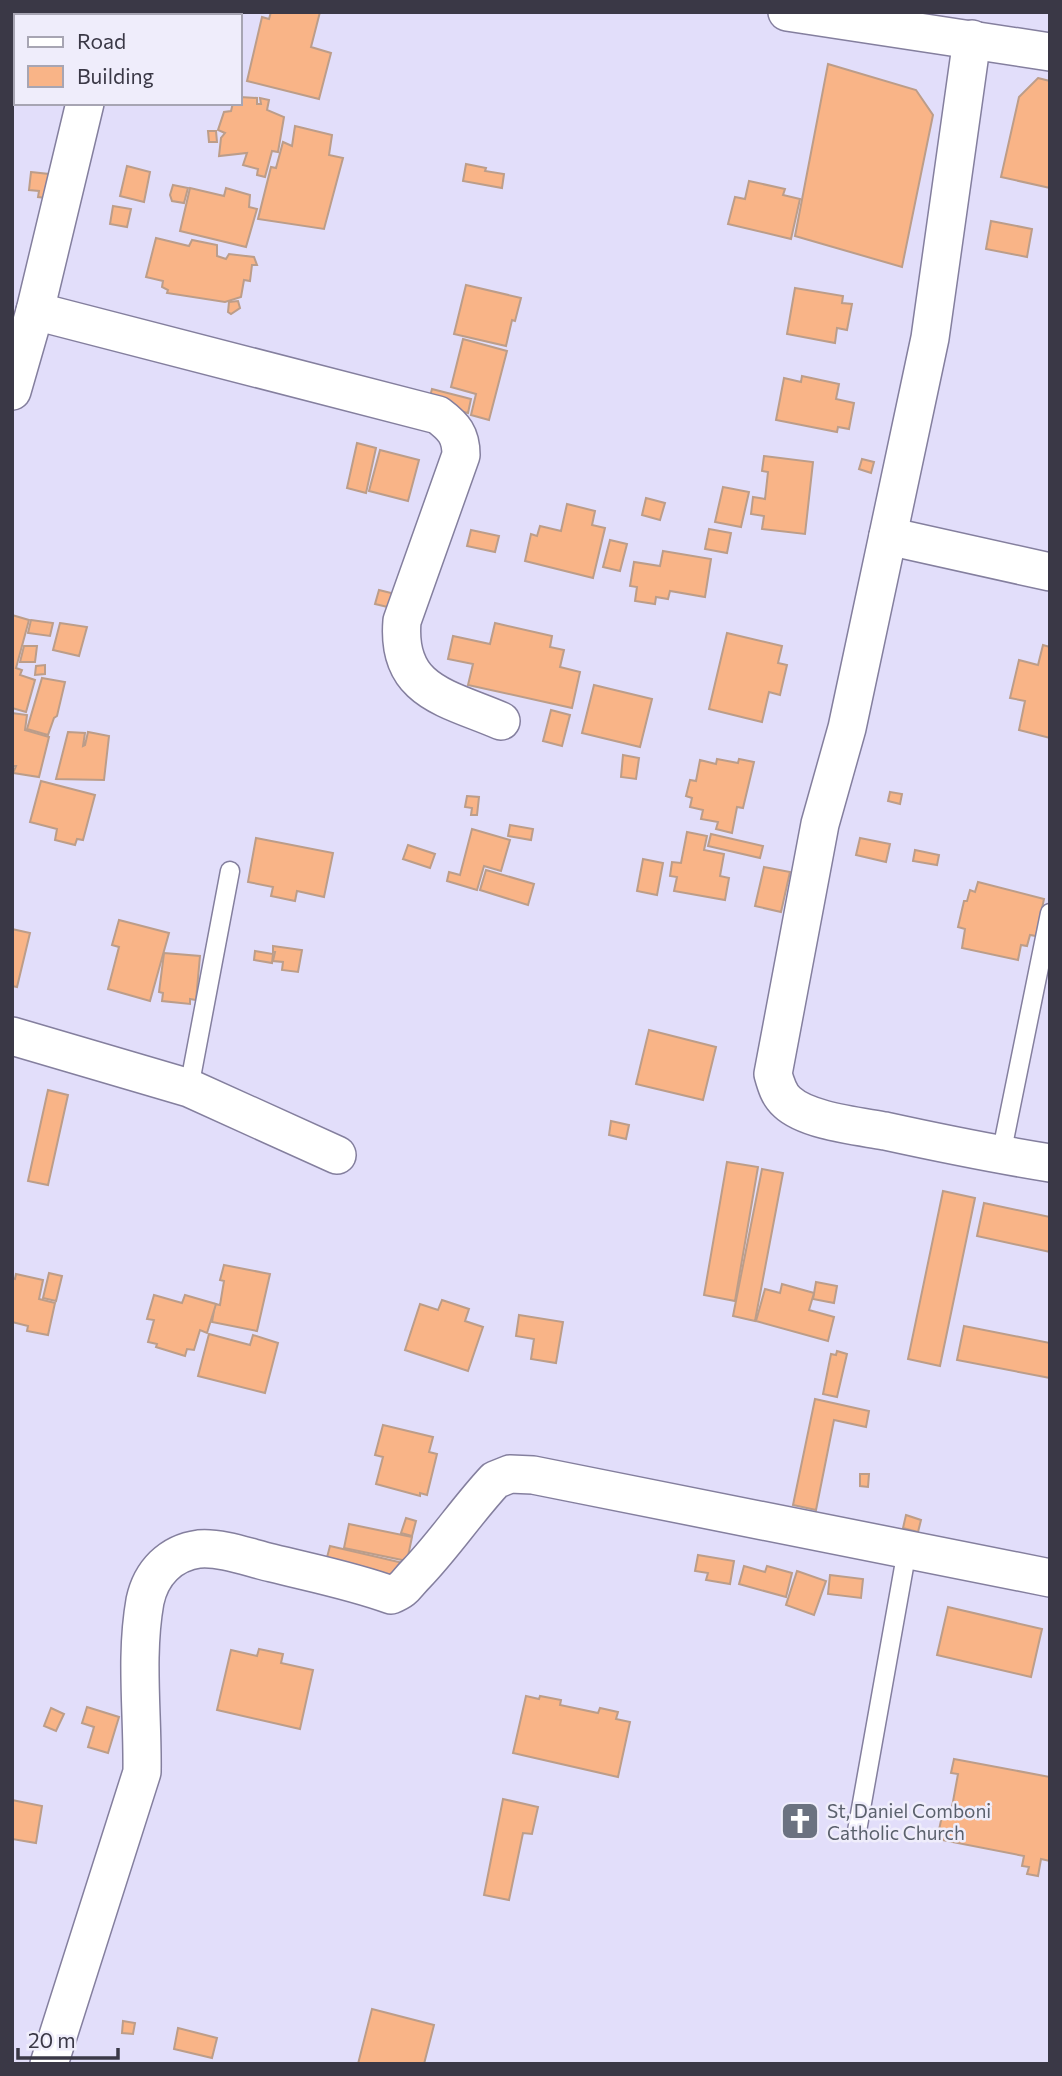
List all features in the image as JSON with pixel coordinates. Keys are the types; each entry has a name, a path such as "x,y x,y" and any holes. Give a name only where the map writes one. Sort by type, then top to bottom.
{"street":[{"path":"787,12 1050,52"},
{"path":"972,39 930,338 847,728 820,824 773,1074 778,1090 788,1103 805,1113 1050,1163"},
{"path":"12,391 35,311 85,105"},
{"path":"35,311 438,415 452,426 461,439 461,455 402,621 404,659 415,678 430,690 501,721"},
{"path":"888,536 1050,572"},
{"path":"12,1037 189,1088 337,1155"},
{"path":"50,2064 142,1772 143,1726 139,1669 145,1599 155,1574 175,1555 200,1549 233,1553 391,1595 404,1590 495,1480 510,1474 533,1475 1050,1578"}],"lane":[{"path":"189,1088 230,871"},
{"path":"1001,1155 1050,913"},
{"path":"857,1831 907,1549"}],"building":[{"path":"271,12 320,12 311,47 331,53 319,99 247,81 262,17 269,19"},
{"path":"828,64 916,90 933,115 902,267 795,236"},
{"path":"1038,78 1050,81 1050,188 1001,177 1019,97"},
{"path":"242,97 257,98 257,104 261,104 260,98 269,100 267,110 284,117 278,152 272,151 265,177 257,175 258,169 243,165 247,153 219,156 221,138 225,133 218,130 224,112 231,111 232,105 242,105"},
{"path":"295,126 332,135 329,155 343,158 324,229 258,219 271,167 276,168 283,142 292,146"},
{"path":"208,131 216,131 217,142 209,142"},
{"path":"466,164 504,174 502,188 463,181"},
{"path":"127,166 150,172 144,202 120,196"},
{"path":"31,172 58,175 56,199 38,197 39,191 29,190"},
{"path":"749,181 785,189 783,195 800,199 791,239 728,224 735,197 745,199"},
{"path":"173,185 188,188 184,203 172,201 170,195"},
{"path":"190,188 224,196 226,188 250,195 249,207 257,209 246,247 180,231"},
{"path":"113,206 131,209 127,227 110,224"},
{"path":"991,221 1032,229 1027,257 986,249"},
{"path":"156,238 189,246 192,240 217,245 217,256 226,259 229,254 254,257 257,265 252,265 250,281 244,280 241,297 225,302 167,293 168,290 162,287 163,281 146,277"},
{"path":"466,285 521,298 506,346 454,334"},
{"path":"795,288 843,296 842,303 852,304 847,330 837,328 835,343 787,334"},
{"path":"238,301 240,308 231,314 228,312 229,302"},
{"path":"463,339 507,351 489,420 471,415 476,394 451,387"},
{"path":"802,376 839,384 836,399 854,403 849,429 838,427 837,432 776,420 784,378 801,382"},
{"path":"432,389 471,399 468,413 428,404"},
{"path":"357,443 376,448 366,493 347,488"},
{"path":"380,450 419,460 408,501 369,491"},
{"path":"764,456 813,462 805,534 762,529 764,516 751,514 753,497 765,499 768,472 762,471"},
{"path":"862,459 874,462 871,473 859,469"},
{"path":"723,487 749,492 741,527 715,522"},
{"path":"646,498 665,503 660,520 642,515"},
{"path":"567,504 595,511 592,525 605,528 593,578 525,561 531,534 537,536 540,526 561,531"},
{"path":"709,529 731,533 727,553 705,549"},
{"path":"471,530 499,536 495,552 467,546"},
{"path":"610,540 627,544 620,571 603,567"},
{"path":"663,551 711,559 705,597 670,591 668,599 656,597 655,604 635,601 637,587 630,586 634,562 660,566"},
{"path":"379,590 399,595 396,609 375,604"},
{"path":"12,615 29,620 16,668 22,670 20,675 35,680 26,712 12,708"},
{"path":"31,620 53,623 50,636 28,633"},
{"path":"60,623 87,627 79,656 53,650"},
{"path":"495,623 552,636 550,647 564,650 560,667 580,672 572,708 468,685 473,664 448,659 453,636 490,644"},
{"path":"727,633 782,646 778,663 787,665 780,695 769,692 762,722 709,709"},
{"path":"1043,645 1050,647 1050,738 1019,730 1025,701 1010,698 1019,660 1038,665"},
{"path":"24,646 37,646 35,662 20,662"},
{"path":"45,665 45,674 35,675 36,666"},
{"path":"42,678 65,682 57,716 48,735 27,729"},
{"path":"594,685 652,699 640,747 582,733"},
{"path":"551,710 570,715 562,746 543,741"},
{"path":"12,713 27,715 25,730 49,737 39,777 13,773 16,766 12,766"},
{"path":"68,732 85,733 83,746 88,732 109,736 104,780 56,779"},
{"path":"623,755 639,758 636,779 621,777"},
{"path":"717,759 738,763 739,759 754,762 743,808 737,807 732,833 716,829 718,822 701,819 703,810 690,807 692,798 686,796 690,780 696,781 700,760 716,764"},
{"path":"41,781 95,795 83,840 77,839 75,845 55,840 57,829 30,822"},
{"path":"890,792 902,794 900,804 888,801"},
{"path":"467,796 479,797 477,815 471,815 472,808 465,807"},
{"path":"510,825 533,829 531,840 508,836"},
{"path":"472,829 510,840 501,871 484,866 477,890 447,881 449,872 460,875"},
{"path":"687,832 707,836 704,850 724,854 720,876 729,878 725,900 674,891 677,877 670,876 672,862 681,863"},
{"path":"711,834 763,846 760,858 708,846"},
{"path":"256,838 333,853 324,897 297,891 295,901 271,896 273,887 248,882"},
{"path":"860,838 890,844 886,862 856,855"},
{"path":"408,845 435,854 430,868 403,859"},
{"path":"915,850 939,855 937,865 913,861"},
{"path":"643,859 663,863 657,895 637,891"},
{"path":"764,867 790,872 781,912 755,906"},
{"path":"486,870 534,884 528,905 480,890"},
{"path":"978,882 1044,899 1036,936 1030,935 1027,946 1021,945 1018,960 962,948 965,929 958,927 964,901 967,901 970,890 975,892"},
{"path":"119,920 169,933 150,1001 108,989 119,947 112,945"},
{"path":"12,929 30,933 17,987 12,986"},
{"path":"273,946 302,950 298,972 282,970 283,962 273,961"},
{"path":"255,951 273,954 272,963 254,960"},
{"path":"164,953 200,956 196,1000 190,999 190,1004 162,1001 163,993 159,992"},
{"path":"649,1030 716,1047 703,1100 636,1084"},
{"path":"48,1090 68,1095 48,1185 28,1181"},
{"path":"611,1121 629,1125 626,1139 609,1135"},
{"path":"727,1162 758,1167 735,1301 704,1295"},
{"path":"762,1169 783,1173 755,1321 733,1316"},
{"path":"943,1191 975,1198 940,1366 908,1359"},
{"path":"984,1203 1050,1217 1050,1252 977,1236"},
{"path":"224,1265 270,1274 257,1331 212,1322 215,1304 220,1305 224,1281 220,1280"},
{"path":"49,1273 62,1276 56,1301 43,1298"},
{"path":"16,1274 43,1280 39,1299 55,1303 48,1335 27,1331 28,1326 12,1322 12,1278 15,1279"},
{"path":"816,1282 837,1286 834,1303 813,1299"},
{"path":"782,1284 814,1293 809,1310 834,1317 828,1341 756,1321 765,1289 780,1293"},
{"path":"154,1295 182,1303 185,1295 216,1304 207,1333 200,1330 194,1350 187,1349 185,1356 148,1342 154,1320 147,1319"},
{"path":"442,1300 469,1309 465,1321 483,1327 468,1371 405,1350 420,1304 438,1310"},
{"path":"519,1315 563,1322 556,1363 531,1359 534,1339 516,1336"},
{"path":"964,1326 1050,1343 1050,1378 957,1360"},
{"path":"209,1334 250,1345 253,1335 278,1343 265,1393 198,1376"},
{"path":"837,1351 847,1354 837,1397 823,1394 831,1354 836,1355"},
{"path":"815,1399 869,1411 866,1427 834,1420 816,1510 793,1505"},
{"path":"383,1425 433,1437 429,1452 437,1454 427,1495 420,1493 420,1496 376,1484 383,1457 375,1455"},
{"path":"860,1474 869,1474 868,1487 860,1486"},
{"path":"906,1515 921,1520 918,1532 903,1528"},
{"path":"406,1518 416,1521 412,1536 401,1533"},
{"path":"349,1524 412,1537 407,1561 344,1548"},
{"path":"330,1546 403,1563 398,1587 324,1569"},
{"path":"698,1555 734,1561 730,1584 706,1580 708,1573 695,1571"},
{"path":"744,1566 765,1572 767,1566 792,1573 786,1597 739,1584"},
{"path":"797,1571 826,1581 814,1615 786,1605"},
{"path":"830,1575 863,1579 861,1598 828,1594"},
{"path":"948,1607 1042,1629 1031,1677 937,1655"},
{"path":"259,1649 283,1654 281,1663 313,1670 300,1729 217,1710 231,1650 257,1656"},
{"path":"526,1696 561,1700 560,1705 598,1713 600,1708 618,1712 616,1719 630,1722 618,1777 513,1753"},
{"path":"87,1707 119,1717 108,1753 88,1747 94,1727 82,1723"},
{"path":"51,1708 64,1714 56,1731 44,1726"},
{"path":"954,1759 1050,1777 1050,1861 1041,1859 1038,1876 1027,1874 1029,1867 1022,1866 1024,1856 937,1839 942,1816 950,1818 958,1774 951,1773"},
{"path":"503,1799 538,1807 532,1834 523,1833 509,1900 484,1895"},
{"path":"12,1800 42,1806 36,1843 12,1839"},
{"path":"372,2009 434,2025 424,2064 358,2064"},
{"path":"123,2021 135,2023 133,2034 122,2033"},
{"path":"178,2028 217,2038 212,2058 174,2049"}],"place":[{"name":"St, Daniel Comboni Catholic Church","path":"800,1821"}]}
